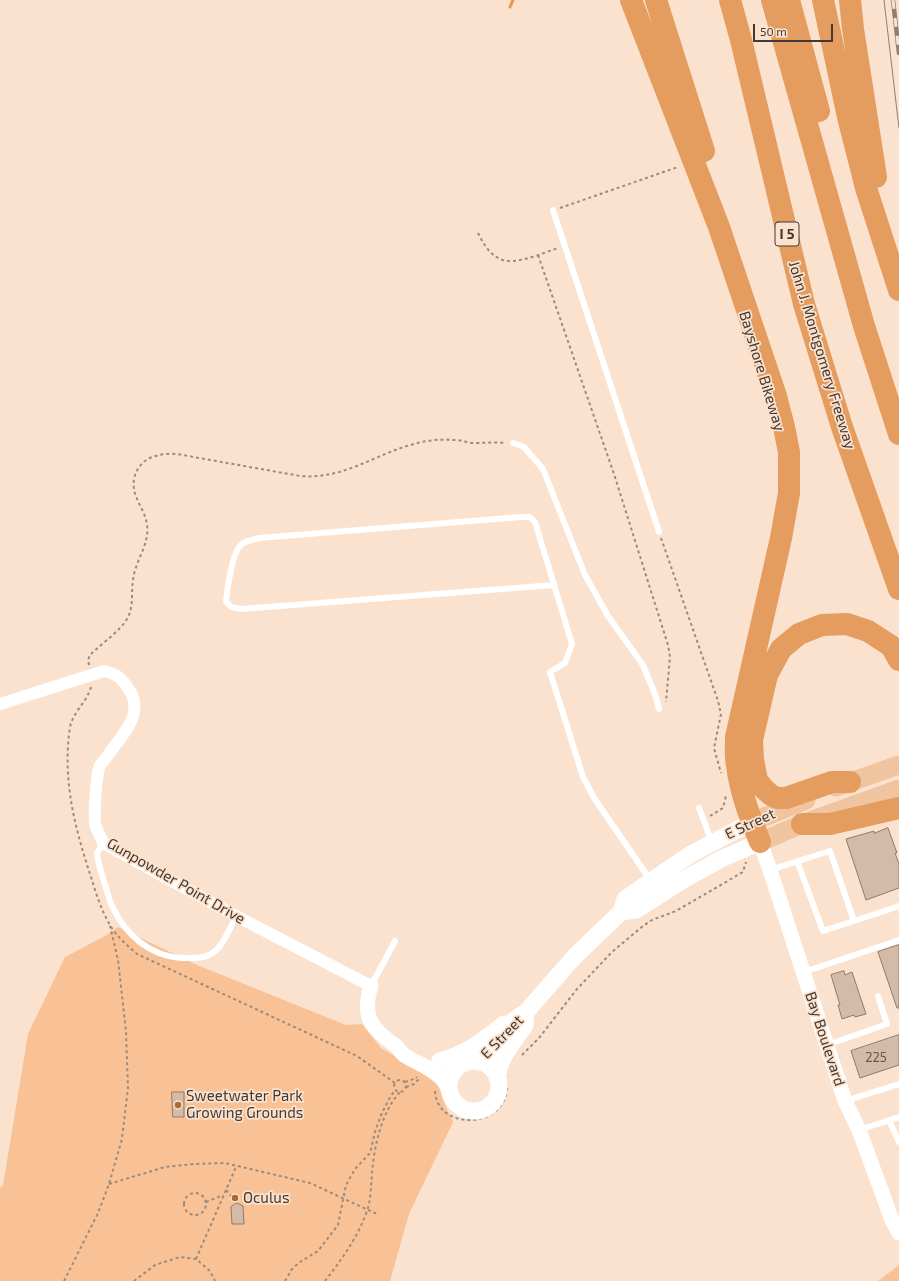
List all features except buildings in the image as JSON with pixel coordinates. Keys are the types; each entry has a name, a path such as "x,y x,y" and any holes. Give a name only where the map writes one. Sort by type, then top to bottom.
{"highway":[{"path":"631,0 719,227 776,396 784,427 789,459 789,493 781,538 736,737 736,764 745,802 760,842"},
{"path":"656,0 708,164 719,227"},
{"path":"718,0 741,40"},
{"name":"John J. Montgomery Freeway","path":"730,0 741,40 804,304 842,427 899,589"},
{"path":"772,0 864,326 899,434"},
{"path":"789,0 840,192 842,247"},
{"path":"823,0 848,117 866,188 899,290"},
{"path":"850,0 853,29 878,191 884,244"},
{"path":"850,782 832,782 786,798 777,798 764,789 757,780 753,760 752,740 767,675 773,661 781,650 799,634 822,625 847,624 868,630 891,646 899,660"},
{"path":"802,824 830,824 899,808"}],"main road":[{"name":"E Street","path":"471,1063 495,1047 513,1021 526,1012 575,956 621,912 625,899 712,842 752,822 850,782 899,765"},
{"name":"E Street","path":"621,912 636,910 683,880 721,859 802,824 899,789"},
{"path":"440,1061 467,1052 485,1040 506,1023 513,1012 533,991 549,984"},
{"name":"E Street","path":"502,1081 500,1065 505,1054 525,1025 526,1012"},
{"path":"471,1063 490,1068 502,1081 498,1086 494,1101 488,1107 478,1111 467,1110 457,1105 442,1089 450,1082 452,1074 457,1068 471,1063"}],"street":[{"name":"Gunpowder Point Drive","path":"0,704 91,676 104,670 116,674 133,695 134,707 132,719 127,730 100,766 97,782 95,824 103,843 236,916 371,986"},
{"name":"Bay Boulevard","path":"760,842 804,972 845,1101 859,1130 897,1226"},
{"path":"371,986 367,1006 369,1016 379,1033 387,1040 397,1046 408,1048 440,1061 471,1063"},
{"path":"397,1046 402,1054 428,1067 442,1078 442,1089"}],"lane":[{"path":"553,210 658,532"},
{"path":"514,444 524,447 543,469 585,574 608,616 643,665 656,697 659,709"},
{"path":"554,585 241,609 231,607 226,601 234,558 239,547 248,540 266,537 530,517 535,522 572,644 566,663 550,672 582,777 594,798 651,881"},
{"path":"699,808 712,842"},
{"path":"103,843 97,853 97,858 112,907 130,934 143,945 158,953 173,957 199,957 210,955 219,948 236,916"},
{"path":"770,870 830,851 854,921"},
{"path":"796,861 823,931 899,906"},
{"path":"804,972 899,940"},
{"path":"371,986 395,941"},
{"path":"827,1045 887,1024 878,996"},
{"path":"845,1101 899,1084"},
{"path":"859,1130 899,1117"},
{"path":"889,1120 899,1142"}],"path":[{"path":"553,210 678,167"},
{"path":"478,233 491,253 500,260 512,261 565,246"},
{"path":"538,254 614,474 668,645 670,657 666,706"},
{"path":"395,1083 357,1056 137,954 121,938 110,925 100,906 79,842 74,821 67,766 70,725 88,696 92,681 88,660 90,655 124,624 131,608 133,580 136,566 146,542 148,532 147,523 133,489 134,478 139,467 146,460 156,455 165,453 177,454 313,478 339,473 397,449 434,440 514,444"},
{"path":"658,532 718,701 720,714 714,748 722,778"},
{"path":"704,820 723,808 726,800 726,791"},
{"path":"519,1058 539,1038 577,990 612,952 652,920 676,911 743,872 746,862"},
{"path":"64,1281 98,1214 109,1184 122,1139 128,1088 126,1031 118,960 110,925"},
{"path":"325,1281 352,1244 367,1210 379,1136 391,1106 400,1092 404,1091 406,1087 414,1084 423,1076 419,1075 414,1079 405,1082 400,1080 395,1083"},
{"path":"442,1089 435,1099 451,1116 460,1120 481,1120 490,1115 504,1100 507,1090 502,1081"},
{"path":"405,1082 406,1087"},
{"path":"285,1281 292,1269 300,1262 318,1251 338,1225 346,1185 355,1169 370,1153 381,1115 395,1090 395,1083"},
{"path":"395,1090 400,1092"},
{"path":"109,1184 165,1167 225,1163 236,1167 310,1183 343,1200 379,1215"},
{"path":"196,1259 236,1167"},
{"path":"226,1190 237,1203"},
{"path":"192,1194 199,1194 206,1202 205,1209 197,1215 191,1214 185,1206 186,1199 192,1194"},
{"path":"206,1202 223,1195"},
{"path":"134,1281 155,1264 180,1257 196,1259 210,1271 215,1281"}],"shaded area":[{"path":"118,927 197,965 346,1025 362,1024 381,1048 412,1066 439,1086 445,1105 453,1122 409,1214 390,1281 0,1281 0,1188 3,1185 28,1034 65,957 105,936"},
{"path":"899,1265 899,1281 878,1281"}],"waterway":[{"path":"510,7 513,0"}],"tram line":[{"path":"884,0 899,128"}],"railway":[{"path":"893,0 899,53"}],"place":[{"name":"Sweetwater Park Growing Grounds","path":"178,1105"},
{"name":"Oculus","path":"235,1198"}]}
